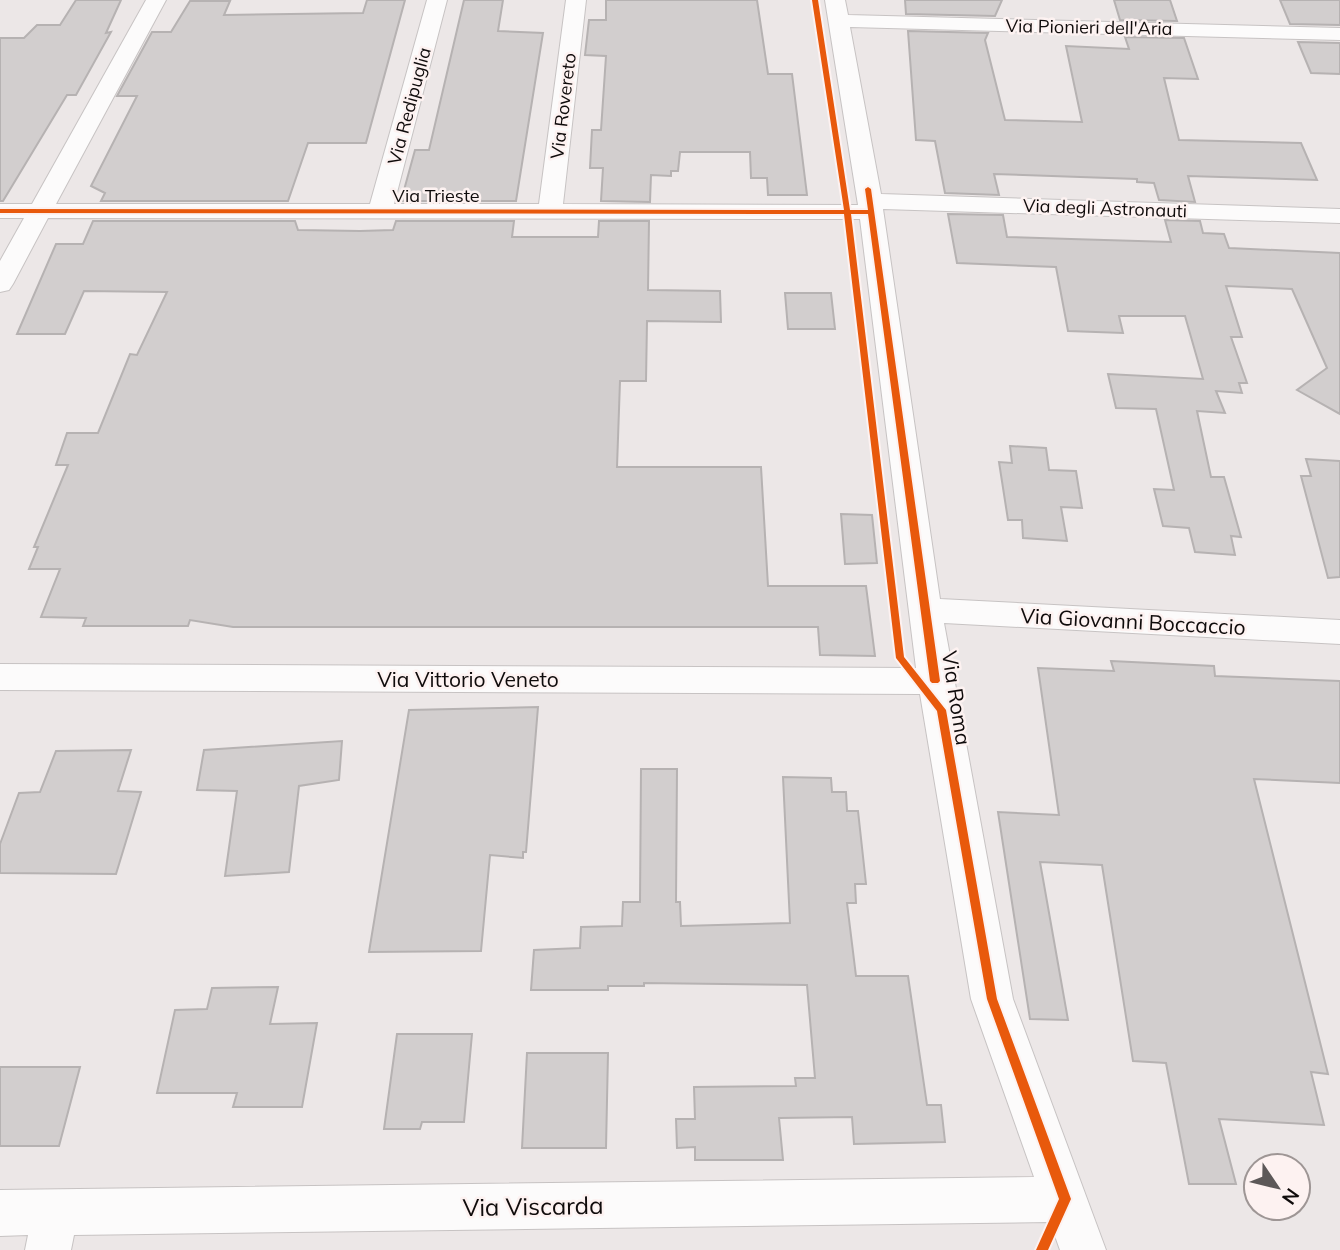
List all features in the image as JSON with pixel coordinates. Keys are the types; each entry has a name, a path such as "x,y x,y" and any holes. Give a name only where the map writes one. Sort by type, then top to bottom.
{"street":[{"path":"0,284 156,0"},
{"name":"Via Redipuglia","path":"380,211 437,0"},
{"name":"Via Rovereto","path":"550,211 576,0"},
{"name":"Via Pionieri dell'Aria","path":"837,11 1340,34"},
{"name":"Via Roma","path":"837,11 870,201 935,681 992,999 1083,1250"},
{"name":"Via Trieste","path":"0,211 550,211 870,201"},
{"name":"Via degli Astronauti","path":"870,201 1340,216"},
{"name":"Via Giovanni Boccaccio","path":"926,610 1340,632"},
{"name":"Via Vittorio Veneto","path":"0,677 935,681"},
{"name":"Via Viscarda","path":"0,1213 51,1231 1065,1199"}],"building":[{"path":"76,0 121,0 106,33 111,32 76,95 67,95 3,201 0,201 0,38 24,38 37,25 60,25"},
{"path":"367,0 405,0 366,143 308,143 288,201 101,201 105,193 91,186 137,96 117,96 152,32 171,32 190,1 230,1 224,15 363,13"},
{"path":"464,0 503,0 498,31 543,33 516,201 401,201 415,150 429,150"},
{"path":"606,0 757,0 768,74 792,74 807,195 768,195 767,178 751,178 750,152 680,152 678,171 671,171 671,176 651,175 650,202 601,201 603,168 590,168 592,130 601,130 606,56 585,55 589,20 606,20"},
{"path":"905,0 1002,0 995,16 906,14"},
{"path":"1114,0 1170,0 1177,21 1120,20"},
{"path":"1280,0 1340,0 1340,25 1290,24"},
{"path":"908,31 988,33 985,40 1005,120 1082,122 1066,46 1129,49 1125,37 1184,38 1198,79 1164,78 1179,140 1301,143 1317,180 1188,176 1195,202 1159,200 1154,183 1137,182 1137,179 994,174 999,195 945,193 935,141 916,140"},
{"path":"1298,42 1340,43 1340,74 1311,73"},
{"path":"948,214 1003,215 1007,237 1171,242 1165,220 1200,221 1203,233 1224,234 1229,248 1340,253 1340,414 1297,390 1327,368 1292,289 1226,286 1242,337 1231,337 1247,383 1239,383 1242,393 1216,391 1225,413 1197,411 1211,477 1224,477 1241,537 1231,536 1235,555 1195,552 1189,528 1163,526 1154,489 1174,490 1156,409 1116,408 1108,374 1203,379 1185,316 1119,316 1123,333 1068,331 1056,267 957,263"},
{"path":"93,221 295,221 298,230 360,231 393,230 396,221 514,221 512,237 598,237 599,221 649,221 648,290 720,291 721,322 647,321 646,381 620,381 617,467 761,467 768,586 866,586 875,656 820,655 818,627 233,627 190,620 188,626 83,626 86,618 41,617 60,569 29,569 38,547 34,547 68,465 56,465 67,433 98,433 130,354 137,355 167,292 84,291 65,334 17,334 56,244 83,244"},
{"path":"785,293 831,293 835,329 788,329"},
{"path":"1010,446 1046,448 1049,470 1076,471 1082,508 1061,507 1067,541 1023,538 1022,520 1008,520 999,462 1012,463"},
{"path":"1306,459 1340,461 1340,577 1328,578 1301,476 1311,476"},
{"path":"841,514 872,515 877,563 845,564"},
{"path":"1111,661 1214,666 1215,676 1340,681 1340,783 1254,779 1328,1074 1311,1072 1324,1125 1219,1119 1236,1184 1189,1184 1166,1063 1133,1061 1102,865 1040,862 1068,1020 1030,1019 998,812 1059,815 1038,668 1114,671"},
{"path":"538,707 526,852 523,852 523,858 490,855 481,951 369,952 409,710"},
{"path":"342,741 339,780 299,786 289,872 225,876 237,791 197,790 204,750"},
{"path":"131,750 118,791 141,792 116,874 0,873 0,844 19,793 40,792 56,751"},
{"path":"641,769 677,769 676,902 680,902 681,926 790,923 783,777 831,778 832,792 846,792 847,811 858,811 866,884 855,884 856,903 847,903 856,976 908,976 927,1105 941,1105 945,1142 854,1144 852,1117 779,1118 783,1160 695,1160 695,1147 677,1148 676,1119 695,1119 694,1087 796,1086 795,1078 815,1078 807,985 644,983 644,986 608,986 608,990 531,990 534,950 580,948 581,927 622,926 623,902 640,902"},
{"path":"278,987 270,1024 317,1023 302,1107 233,1107 237,1093 157,1093 175,1010 207,1009 212,988"},
{"path":"397,1034 472,1034 464,1122 422,1122 420,1129 384,1129"},
{"path":"527,1053 608,1053 606,1148 522,1148"},
{"path":"0,1067 80,1067 59,1146 0,1146"}],"cycle path":[{"path":"815,0 849,223 900,658 941,710 992,999 1065,1199 1042,1250"},
{"path":"868,189 935,681"},
{"path":"0,211 871,212"}]}
